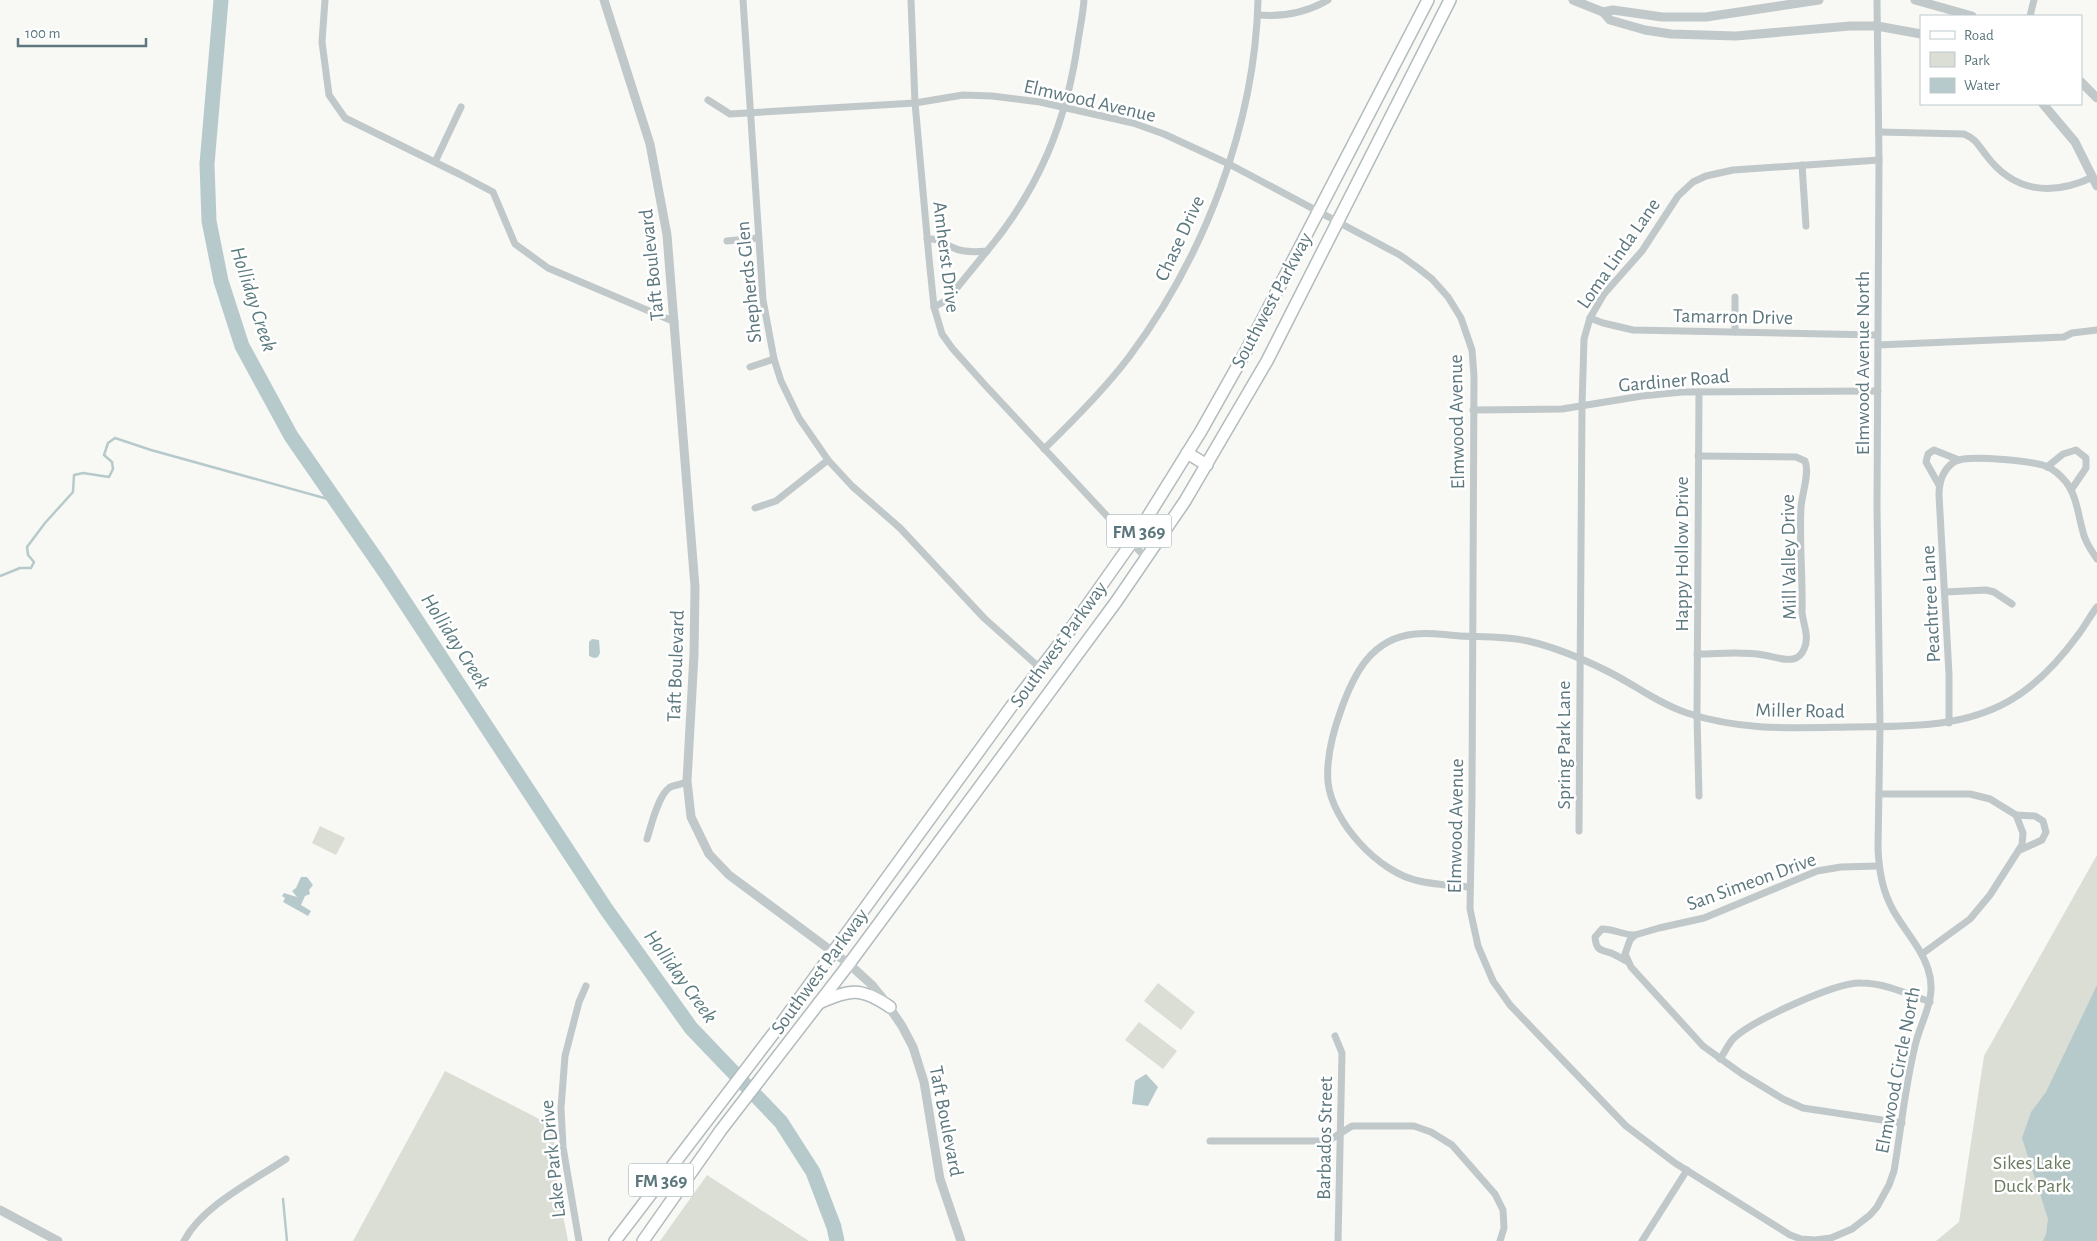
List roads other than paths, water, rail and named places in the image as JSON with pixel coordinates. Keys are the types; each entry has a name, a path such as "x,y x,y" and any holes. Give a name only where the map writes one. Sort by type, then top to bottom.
{"main road":[{"name":"Southwest Parkway","path":"615,1241 783,1021 831,952 1067,634 1132,542 1187,453 1246,351 1428,0"},
{"name":"Southwest Parkway","path":"643,1241 721,1130 796,1030 849,964 1147,559 1207,464 1267,361 1450,0"},
{"path":"1187,453 1207,464"},
{"path":"926,824 945,834"},
{"path":"818,1003 842,992 859,992 876,997 890,1007"}],"street":[{"path":"325,0 322,42 329,95 345,118 493,192 515,244 548,268 675,322"},
{"name":"Taft Boulevard","path":"604,0 642,115 658,180 667,235 695,587 694,655 686,781 691,817 710,854 729,875 849,964 872,985 890,1007 913,1047 924,1082 940,1179 961,1241"},
{"name":"Shepherds Glen","path":"743,0 765,320 781,381 799,418 828,460 852,486 900,528 984,618 1040,668"},
{"name":"Amherst Drive","path":"910,0 927,239 934,307 942,334 952,348 1044,449 1147,559"},
{"path":"934,307 947,300 1020,209 1050,151 1076,62 1084,0"},
{"name":"Chase Drive","path":"1044,449 1078,417 1128,358 1156,319 1181,277 1209,216 1229,164 1247,95 1256,44 1258,0"},
{"path":"1258,15 1287,15 1305,11 1328,0"},
{"path":"1573,0 1603,12 1610,20 1645,30 1703,36 1736,36 1850,26 1877,26 1920,34"},
{"path":"1603,12 1613,10 1662,17 1706,16 1819,0"},
{"name":"Elmwood Avenue North","path":"1877,0 1879,132 1877,506 1880,727"},
{"path":"1915,0 1968,15"},
{"path":"2030,15 2034,0"},
{"path":"2082,83 2097,98"},
{"name":"Elmwood Avenue","path":"708,100 730,114 916,103 963,95 992,96 1040,102 1133,123 1156,131 1229,164 1400,255 1432,279 1448,297 1464,324 1472,350 1474,376 1474,636 1470,909 1478,946 1493,982 1502,995 1626,1126 1687,1170"},
{"path":"2043,105 2074,142 2097,186"},
{"path":"435,162 461,107"},
{"path":"1879,132 1964,134 1980,144 1986,155 2008,177 2037,188 2056,189 2074,186 2093,177"},
{"name":"Loma Linda Lane","path":"1580,659 1584,339 1590,318 1604,294 1642,251 1678,196 1693,182 1706,176 1732,170 1879,160"},
{"path":"1802,165 1806,226"},
{"path":"727,242 758,238"},
{"path":"927,239 937,238 954,248 964,251 988,251"},
{"path":"1735,297 1735,332"},
{"name":"Tamarron Drive","path":"1590,318 1632,330 1877,335"},
{"path":"1878,345 2064,337 2075,332 2097,330"},
{"path":"750,367 774,359"},
{"name":"Gardiner Road","path":"1474,410 1538,410 1582,406 1642,396 1699,392 1878,391"},
{"name":"Happy Hollow Drive","path":"1699,392 1697,654 1699,796"},
{"name":"Peachtree Lane","path":"1949,723 1949,674 1940,485 1926,462 1928,454 1934,450 1959,460 2019,461 2047,467 2065,481 2071,490 2079,512 2086,542 2097,559"},
{"path":"2047,467 2063,454 2076,450 2086,458 2086,468 2071,490"},
{"name":"Mill Valley Drive","path":"1697,654 1763,654 1776,658 1795,659 1802,654 1805,648 1807,634 1802,612 1801,507 1803,487 1807,477 1805,461 1796,457 1698,456"},
{"path":"755,508 776,501 828,460"},
{"path":"1940,485 1943,474 1959,460"},
{"path":"1945,592 1986,590 1994,592 2012,604"},
{"name":"Miller Road","path":"1470,887 1418,881 1398,874 1375,858 1351,832 1340,817 1335,806 1328,780 1330,751 1339,714 1354,677 1369,655 1380,646 1415,633 1527,641 1580,659 1608,671 1670,707 1697,716 1763,728 1880,727 1949,723 1996,708 2035,684 2065,652 2097,607"},
{"name":"Spring Park Lane","path":"1579,831 1580,659"},
{"name":"Elmwood Circle North","path":"1687,1170 1790,1235 1801,1239 1831,1238 1852,1229 1877,1207 1889,1185 1894,1171 1915,1045 1930,1002 1932,986 1929,969 1922,954 1893,910 1883,884 1879,866 1880,727"},
{"path":"647,839 663,794 669,788 681,786 686,781"},
{"path":"1879,794 1970,794 1990,800 2016,815 2035,816 2043,821 2046,832 2042,840 2020,850"},
{"path":"1922,954 1978,911 2020,850 2023,834 2016,815"},
{"name":"San Simeon Drive","path":"1636,936 1659,928 1704,918 1817,871 1841,867 1879,866"},
{"path":"1636,936 1627,936 1612,929 1602,929 1595,937 1596,946 1601,952 1612,953 1626,961 1703,1046 1720,1059 1783,1099 1803,1108 1902,1123"},
{"path":"1626,961 1624,954 1626,948 1630,940 1636,936"},
{"path":"1720,1059 1733,1039 1749,1026 1825,991 1849,984 1874,983 1930,1002"},
{"name":"Lake Park Drive","path":"579,1241 563,1147 561,1108 565,1056 579,1002 586,986"},
{"name":"Barbados Street","path":"1335,1036 1342,1053 1338,1241"},
{"path":"1210,1141 1328,1141 1341,1131 1352,1126 1414,1126 1443,1138 1452,1145 1495,1194 1503,1210 1504,1228 1500,1241"},
{"path":"184,1241 191,1228 209,1210 286,1159"},
{"path":"1642,1241 1687,1170"},
{"path":"0,1210 58,1241"}],"water":[{"path":"592,639 599,640 600,653 598,657 594,658 589,656 589,642"},
{"path":"301,877 307,877 313,885 309,890 310,894 305,896 301,905 311,911 308,916 283,902 285,898 282,896 284,893 297,897 292,891 296,888"},
{"path":"2097,985 2097,1241 2043,1241 2048,1219 2022,1138 2031,1112 2046,1092"},
{"path":"1146,1074 1158,1087 1148,1106 1132,1104 1135,1081"}],"waterway":[{"name":"Holliday Creek","path":"221,0 207,164 209,221 221,281 242,346 291,436 385,572 606,909 691,1028 781,1122 813,1172 834,1227 837,1241"},
{"path":"0,576 20,568 31,568 34,562 28,555 27,547 45,523 73,492 74,475 83,473 109,477 113,469 112,462 104,455 108,443 115,438 151,450 335,501"},
{"path":"283,1199 287,1241"}],"park label":[{"name":"Sikes Lake Duck Park","path":"2032,1174"}]}
